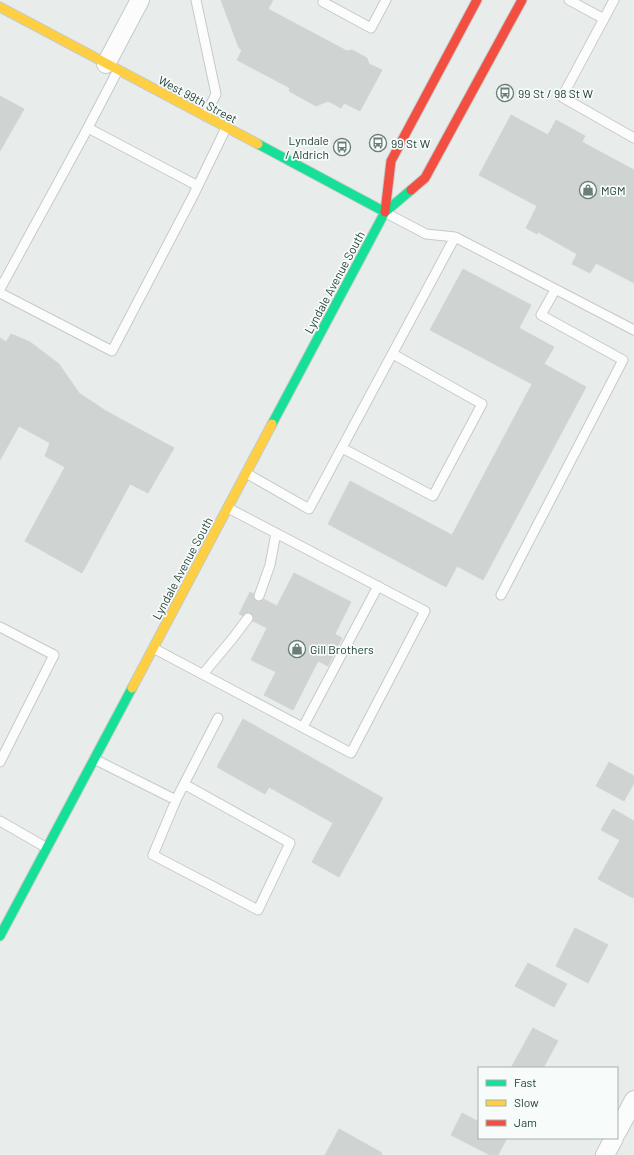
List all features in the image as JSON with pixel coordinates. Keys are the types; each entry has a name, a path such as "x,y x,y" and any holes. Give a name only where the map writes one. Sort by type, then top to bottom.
{"street":[{"path":"112,67 140,0"},
{"name":"Lyndale Avenue South","path":"386,212 391,161 477,0"},
{"name":"Lyndale Avenue South","path":"0,936 386,212 425,178 522,0"},
{"name":"West 99th Street","path":"0,7 386,212"},
{"path":"618,1130 634,1100"},
{"path":"605,1155 613,1139"}],"lane":[{"path":"196,0 216,94 205,116"},
{"path":"324,0 323,2 371,28 386,0"},
{"path":"569,0 604,19"},
{"path":"614,0 562,97 634,138"},
{"path":"0,289 88,128 112,67"},
{"path":"88,128 198,186"},
{"path":"0,293 112,351 198,186 226,128"},
{"path":"386,212 426,234 455,237 634,330"},
{"path":"246,473 309,509 455,237"},
{"path":"501,595 623,360 541,315 555,290"},
{"path":"342,448 433,496 437,489 482,404 392,354"},
{"path":"153,648 351,753 425,611 228,508"},
{"path":"259,596 270,565 276,533"},
{"path":"303,728 378,586"},
{"path":"203,674 248,618"},
{"path":"0,627 54,655 0,762"},
{"path":"184,784 290,843 258,910 153,855 176,800 184,784 218,718"},
{"path":"94,759 176,800"},
{"path":"0,821 47,848"}],"building":[{"path":"221,0 273,0 268,9 347,51 352,50 367,58 369,64 382,70 360,111 344,103 341,108 328,101 316,106 289,91 290,88 237,60 242,50 239,48"},
{"path":"0,96 24,109 0,151"},
{"path":"511,115 548,135 556,120 585,136 582,142 634,170 634,283 596,263 590,273 572,264 577,254 538,232 537,234 526,228 537,206 479,175"},
{"path":"463,269 531,305 519,328 554,347 544,364 586,387 483,580 457,566 446,587 328,524 350,481 452,535 532,384 430,330"},
{"path":"11,334 30,342 59,364 79,393 106,411 174,448 148,493 130,484 82,573 25,541 65,467 45,456 50,443 19,426 0,460 0,338 6,342"},
{"name":"Gill Brothers","path":"294,573 351,602 335,634 342,638 328,666 318,661 293,710 264,695 276,672 251,660 267,628 239,614 250,592 277,606"},
{"path":"243,719 383,798 339,877 312,862 333,823 269,787 265,794 217,767"},
{"path":"609,762 634,776 634,783 624,801 596,786"},
{"path":"613,809 634,821 633,898 598,879 620,840 601,830"},
{"path":"575,928 608,945 588,983 556,966"},
{"path":"528,963 567,984 554,1007 515,986"},
{"path":"533,1028 558,1041 544,1067 512,1067"},
{"path":"462,1113 478,1121 478,1139 506,1139 498,1155 490,1155 451,1135"},
{"path":"339,1129 382,1153 381,1155 325,1155"}],"traffic: fast":[{"path":"258,144 385,212"},
{"path":"272,424 385,212 411,190"},
{"path":"0,936 132,688"}],"traffic: slow":[{"path":"0,7 258,144"},
{"path":"132,688 272,424"}],"traffic: jam":[{"path":"385,212 391,161 477,0"},
{"path":"411,190 425,178 522,0"}],"place":[{"name":"99 St / 98 St W","path":"505,93"},
{"name":"99 St W","path":"378,143"},
{"name":"Lyndale / Aldrich","path":"342,147"},
{"name":"MGM","path":"588,190"},
{"name":"Gill Brothers","path":"297,649"}]}
